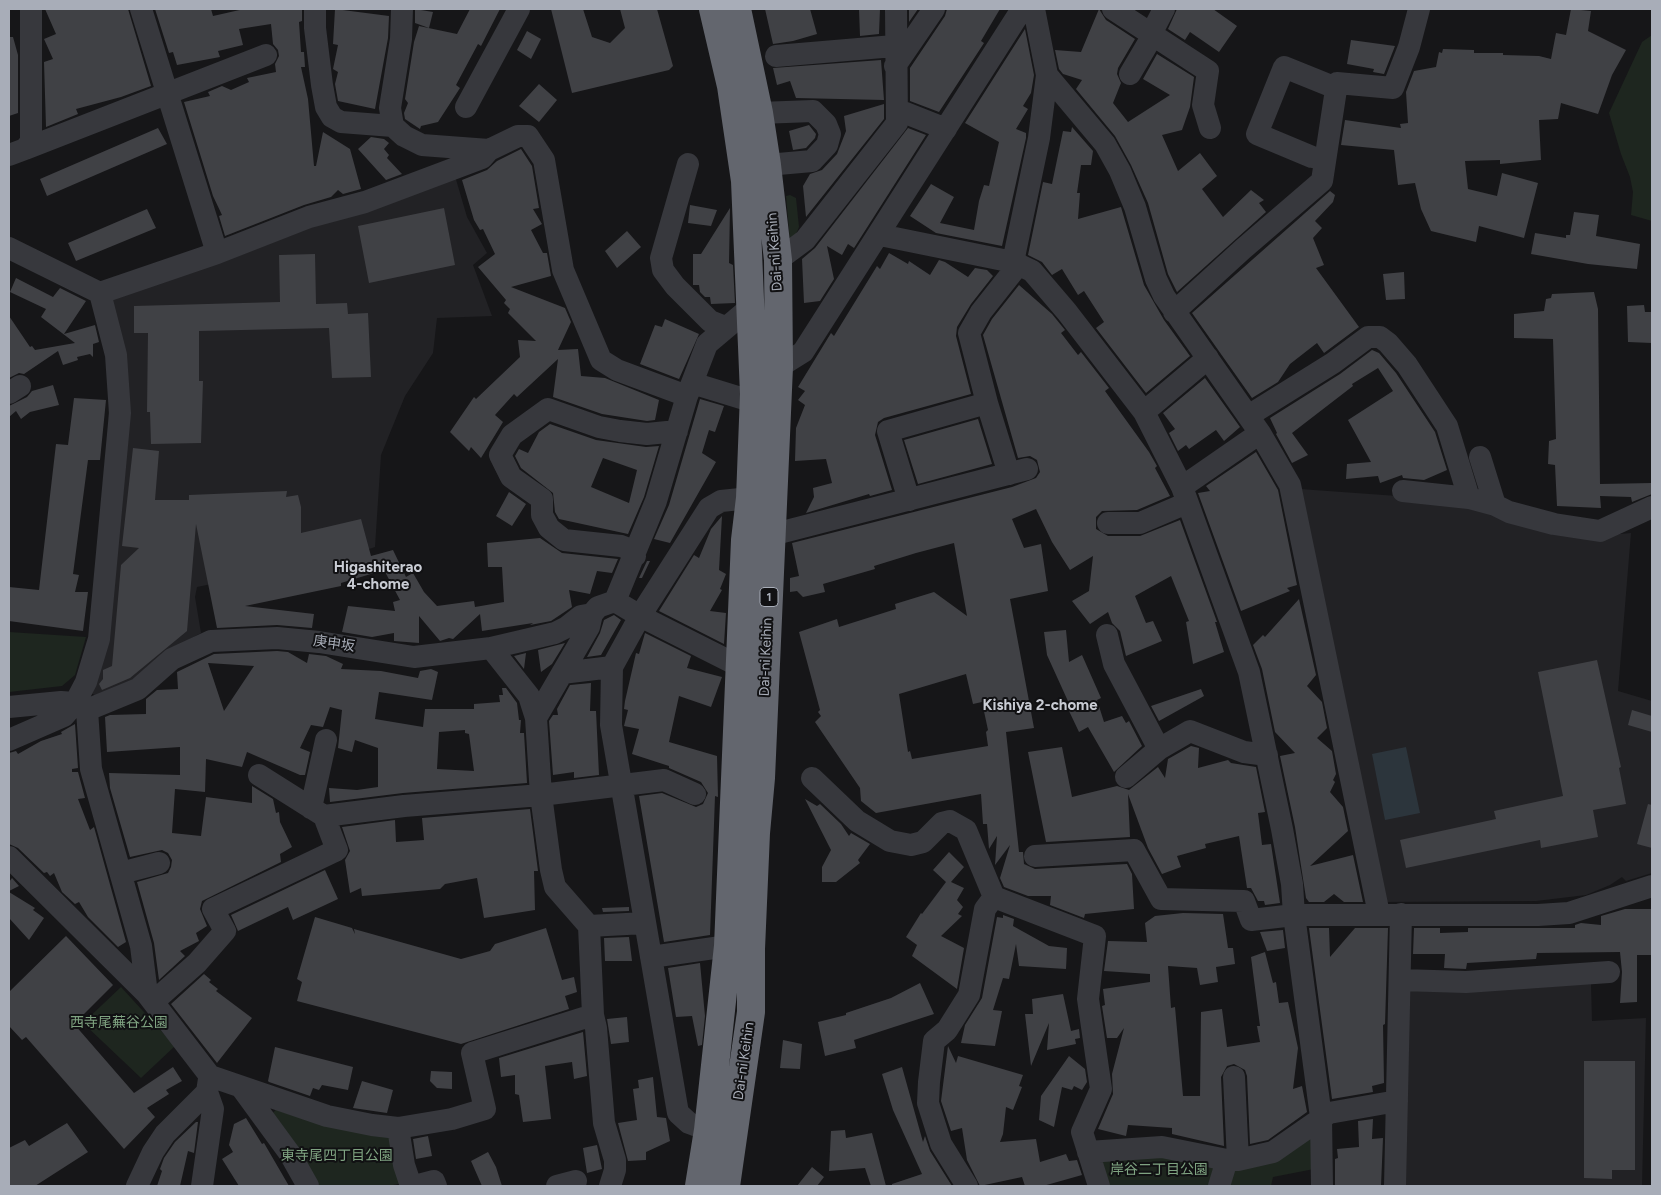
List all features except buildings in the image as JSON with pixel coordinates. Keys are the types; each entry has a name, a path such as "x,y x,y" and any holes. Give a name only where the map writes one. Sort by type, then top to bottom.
{"highway":[{"name":"Dai-ni Keihin","path":"714,9 731,86 745,180 752,306 766,369 754,402 739,666 739,948 751,1012 726,1186"},
{"name":"Dai-ni Keihin","path":"699,1186 739,948 756,833 761,778 771,535 766,369 778,260 759,113 737,9"}],"street":[{"path":"17,152 31,142 32,9"},
{"path":"141,9 218,253"},
{"path":"315,9 315,28 323,92 326,107 332,117 341,122 393,126 404,136 422,145 489,150"},
{"path":"393,126 390,108 400,40 402,9"},
{"path":"466,107 519,9"},
{"path":"778,260 805,240 897,123 896,9"},
{"path":"895,56 934,9"},
{"path":"766,369 803,352 880,235 1022,9"},
{"path":"771,535 1018,471 987,403 969,333 981,312 1016,263 1039,138 1047,75 1034,9"},
{"path":"1114,9 1208,71 1203,105 1210,128"},
{"path":"1130,74 1164,9"},
{"path":"1325,159 1312,157 1257,134 1284,67 1336,86 1393,88 1409,46 1419,9"},
{"path":"17,152 266,55"},
{"path":"776,56 895,56"},
{"path":"1047,75 1105,144 1120,171 1135,207 1156,279 1174,312 1254,425 1290,486 1379,914"},
{"path":"1174,312 1322,181 1336,86"},
{"path":"898,110 946,129"},
{"path":"759,113 813,111 826,124 830,134 827,145 812,161 767,166"},
{"path":"9,248 100,293 218,253 309,217 365,202 482,158 489,150 518,136 528,136 544,160 563,270 601,360 617,370 690,389 754,402"},
{"path":"688,164 661,258 663,270 675,286 710,321 725,327"},
{"path":"880,235 1016,263 1032,271 1067,312 1144,412 1185,495 1249,672 1267,755 1292,884 1294,915 1321,1117 1322,1186"},
{"path":"100,293 116,355 120,413 99,640 81,707 91,769 141,946 150,998"},
{"path":"739,666 640,616 615,601 656,501 690,389 707,344 752,306"},
{"path":"1108,523 1140,523 1185,495 1254,425 1333,362 1368,338 1380,337 1388,343 1407,365 1447,426 1469,498"},
{"path":"1144,412 1208,358"},
{"path":"909,500 888,431 987,403"},
{"path":"634,556 629,549 621,546 564,540 549,528 542,515 542,499 511,477 500,455 512,435 548,409 599,427 620,431 648,434 678,431"},
{"path":"1480,457 1494,505"},
{"path":"1403,492 1469,498 1494,505 1509,512 1554,524 1600,531 1652,506"},
{"path":"708,1130 689,1123 678,1113 612,725 612,667 640,616 709,508 721,501 750,498"},
{"name":"庚申坂","path":"81,707 138,689 172,659 211,641 277,638 414,657 492,648 556,633 581,616 592,614 598,607 615,601"},
{"path":"536,718 589,627 592,614"},
{"path":"1107,635 1114,664 1160,749"},
{"path":"492,648 528,696 536,718 541,795 550,870 555,887 589,926 593,1015 596,1028 604,1123 615,1160 611,1176"},
{"path":"562,673 612,667"},
{"path":"9,707 61,702 81,707"},
{"path":"9,740 81,707"},
{"path":"1126,777 1160,749 1190,731 1244,752 1267,755"},
{"path":"317,812 326,740"},
{"path":"150,998 197,963 224,931 213,908 337,850 317,812 259,775"},
{"path":"812,778 857,821 890,840 911,845 923,842 942,823 950,821 966,830 994,896 1094,936 1088,999 1101,1089 1082,1132 1099,1186"},
{"path":"317,812 541,795 664,780 695,794"},
{"path":"1035,856 1134,850 1161,899 1244,901 1251,920 1294,915 1538,915 1569,913 1652,886"},
{"path":"9,857 150,998 209,1084 213,1108 202,1186"},
{"path":"122,874 160,863"},
{"path":"967,1186 940,1144 928,1103 934,1041 947,1030 969,995 985,909 994,896"},
{"path":"1395,1186 1401,914"},
{"path":"589,926 646,923"},
{"path":"651,957 739,948"},
{"path":"1401,980 1466,982 1608,972"},
{"path":"209,1084 241,1087 327,1116 372,1125 398,1128 452,1119 485,1109 472,1053 593,1015"},
{"path":"1219,1186 1232,1160 1234,1077"},
{"path":"137,1186 153,1152 165,1134 209,1084"},
{"path":"241,1087 290,1154 308,1186"},
{"path":"1088,1152 1162,1147 1232,1160 1273,1152 1329,1112 1397,1101"},
{"path":"398,1128 404,1165 411,1186"},
{"path":"415,1186 434,1180 436,1186"}],"shaded area":[{"path":"455,176 467,217 487,253 473,265 492,316 437,318 433,353 405,396 381,455 375,547 320,566 260,574 197,587 195,597 201,633 168,652 153,667 102,699 89,692 106,634 110,303 116,295"},
{"path":"1300,489 1467,501 1597,536 1631,533 1618,691 1652,701 1652,873 1626,881 1622,877 1610,885 1586,895 1536,901 1381,902"},
{"path":"1406,747 1420,813 1385,820 1372,754"},
{"path":"1591,984 1592,1021 1646,1018 1642,1186 1403,1186 1407,990"}],"green space":[{"path":"1652,35 1652,221 1631,215 1633,192 1630,177 1609,113 1642,42"},
{"path":"790,195 796,198 799,227 793,241 790,241 786,196"},
{"path":"9,632 86,637 75,675 62,686 9,692"},
{"name":"西寺尾蕪谷公園","path":"121,987 175,1046 141,1078 83,1023"},
{"name":"東寺尾四丁目公園","path":"279,1106 393,1133 403,1183 388,1186 319,1186 301,1153 272,1114"},
{"name":"岸谷二丁目公園","path":"1313,1132 1314,1169 1273,1177 1271,1186 1107,1186 1097,1159 1162,1153 1217,1168"}],"district":[{"name":"Higashiterao 4-chome","path":"378,576"},
{"name":"Kishiya 2-chome","path":"1040,706"}]}
